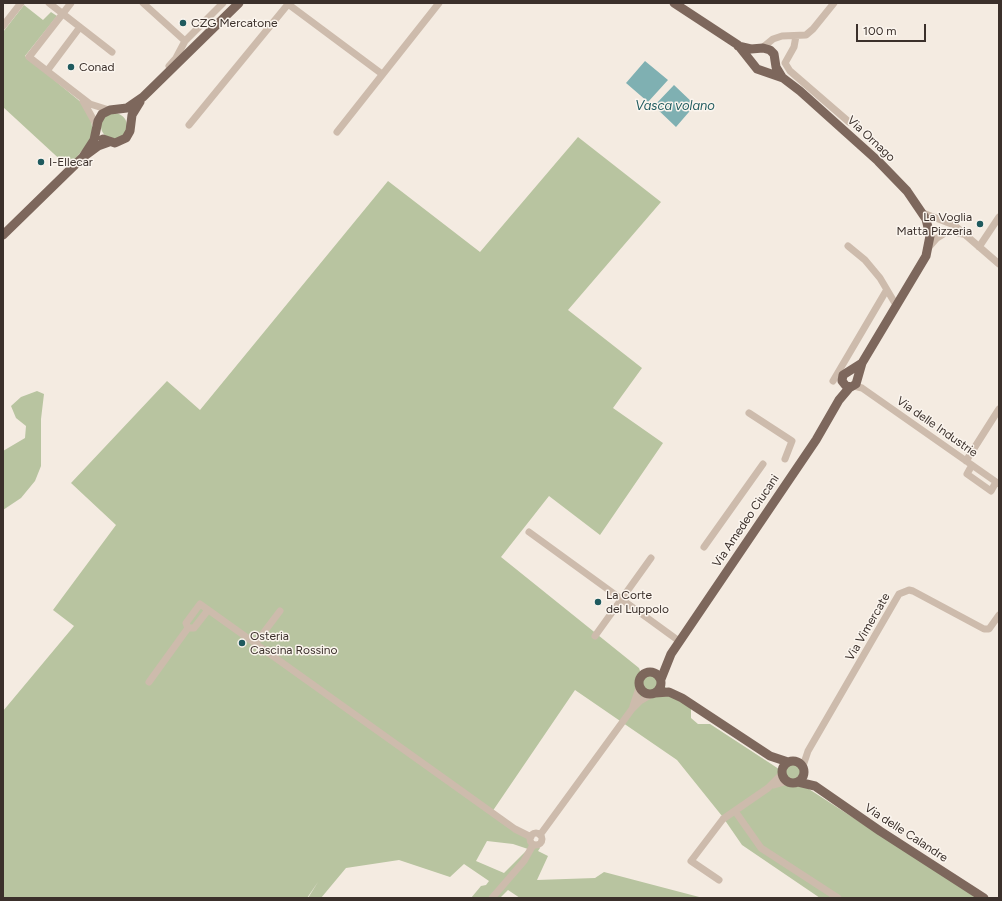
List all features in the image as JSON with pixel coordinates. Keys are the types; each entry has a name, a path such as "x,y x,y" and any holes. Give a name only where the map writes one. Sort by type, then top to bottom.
{"main road":[{"path":"83,157 94,140 101,116 114,110 129,107 145,95 239,3"},
{"name":"Via Ornago","path":"674,3 738,45 756,68 783,78"},
{"name":"Via Ornago","path":"738,45 768,49 774,56 776,67 783,78 832,119 878,161 906,191 923,213 929,228"},
{"path":"752,62 753,54 760,49"},
{"path":"764,71 771,68 774,56"},
{"path":"97,128 102,138 109,142 117,143 125,139 130,131 130,123 133,112 145,95"},
{"path":"114,110 126,114 130,123"},
{"path":"3,235 83,157 98,146 109,142"},
{"name":"Via Amedeo Ciucani","path":"640,685 642,676 661,664 670,654 816,440 839,400 854,382 862,363 896,304 921,265 929,247 929,228"},
{"name":"Via Amedeo Ciucani","path":"654,693 660,688 661,680 670,654"},
{"path":"649,672 657,674 673,694"},
{"path":"640,685 644,692 667,692 687,701 770,756 784,776"},
{"path":"770,756 798,765"},
{"path":"784,776 784,766 798,765"},
{"path":"798,765 802,778 798,782"},
{"name":"Via delle Calandre","path":"798,765 816,786 880,831 984,898"},
{"name":"Via delle Calandre","path":"784,776 798,782 816,786"}],"street":[{"path":"3,26 21,3"},
{"path":"49,3 112,52"},
{"path":"71,3 29,57 79,96 95,106 114,110"},
{"path":"143,3 185,41"},
{"path":"145,95 156,80 176,58 185,41 224,3"},
{"path":"337,132 439,3"},
{"path":"760,49 783,35 806,35 813,29 834,3"},
{"path":"189,125 288,4 382,74"},
{"path":"47,71 80,27"},
{"path":"796,36 794,47 785,63 790,71 849,122"},
{"path":"774,56 777,38"},
{"path":"79,96 91,112 97,128"},
{"path":"832,119 836,110"},
{"path":"923,213 954,225 999,264"},
{"path":"976,244 986,236 999,217"},
{"path":"929,228 940,220"},
{"path":"929,247 937,238 945,233 956,232 966,236"},
{"path":"848,246 865,260 880,278 886,291 896,304"},
{"path":"833,381 886,291"},
{"name":"Via delle Industrie","path":"854,382 969,463"},
{"path":"998,483 990,491 966,474 969,463 999,409"},
{"path":"749,413 792,441 785,459"},
{"path":"704,547 763,464"},
{"path":"529,532 679,641"},
{"path":"595,636 651,558"},
{"name":"Via Vimercate","path":"798,765 808,751 899,594 909,590 984,629 989,629 999,615"},
{"path":"149,682 188,628 194,628 208,610 516,829 530,837 531,842 534,845"},
{"path":"255,644 280,611"},
{"name":"Via Amedeo Ciucani","path":"632,709 640,685"},
{"name":"Via Amedeo Ciucani","path":"540,835 632,709 642,699 654,693"},
{"path":"719,880 691,861 723,819 784,776"},
{"path":"735,811 761,848 838,898"},
{"path":"492,898 524,861 534,845 541,843 540,835 534,834 530,837"}],"green space":[{"path":"24,5 43,20 51,12 57,16 25,56 82,103 91,119 93,134 87,145 74,160 66,165 3,107 3,32"},
{"path":"114,113 123,117 127,126 123,135 114,139 105,135 101,126 105,117"},
{"path":"578,137 661,202 568,310 642,368 613,408 663,443 600,535 549,496 501,557 639,668 643,679 650,675 656,677 659,682 691,708 691,718 698,724 710,724 785,773 787,766 791,764 797,765 801,772 795,780 977,898 820,898 742,845 722,816 677,760 575,690 492,812 540,848 538,851 548,856 537,880 595,878 604,872 703,898 520,898 508,890 500,898 471,898 481,886 486,885 489,881 464,864 450,877 399,860 346,868 321,898 308,898 318,882 307,898 3,898 3,711 74,626 53,610 116,525 71,483 167,381 200,410 388,181 480,252","holes":["487,841 513,844 528,849 504,873 476,861"]},
{"path":"37,391 44,394 41,419 41,466 35,481 21,498 3,510 3,451 25,438 26,426 16,418 11,406 21,397"}],"water":[{"name":"Vasca volano","path":"645,61 668,80 648,102 626,83"},
{"name":"Vasca volano","path":"674,85 695,105 676,127 654,106"}],"place":[{"name":"CZG Mercatone","path":"183,23"},
{"name":"Conad","path":"71,67"},
{"name":"I-Ellecar","path":"41,162"},
{"name":"La Voglia Matta Pizzeria","path":"980,224"},
{"name":"La Corte del Luppolo","path":"598,602"},
{"name":"Osteria Cascina Rossino","path":"242,643"}]}
